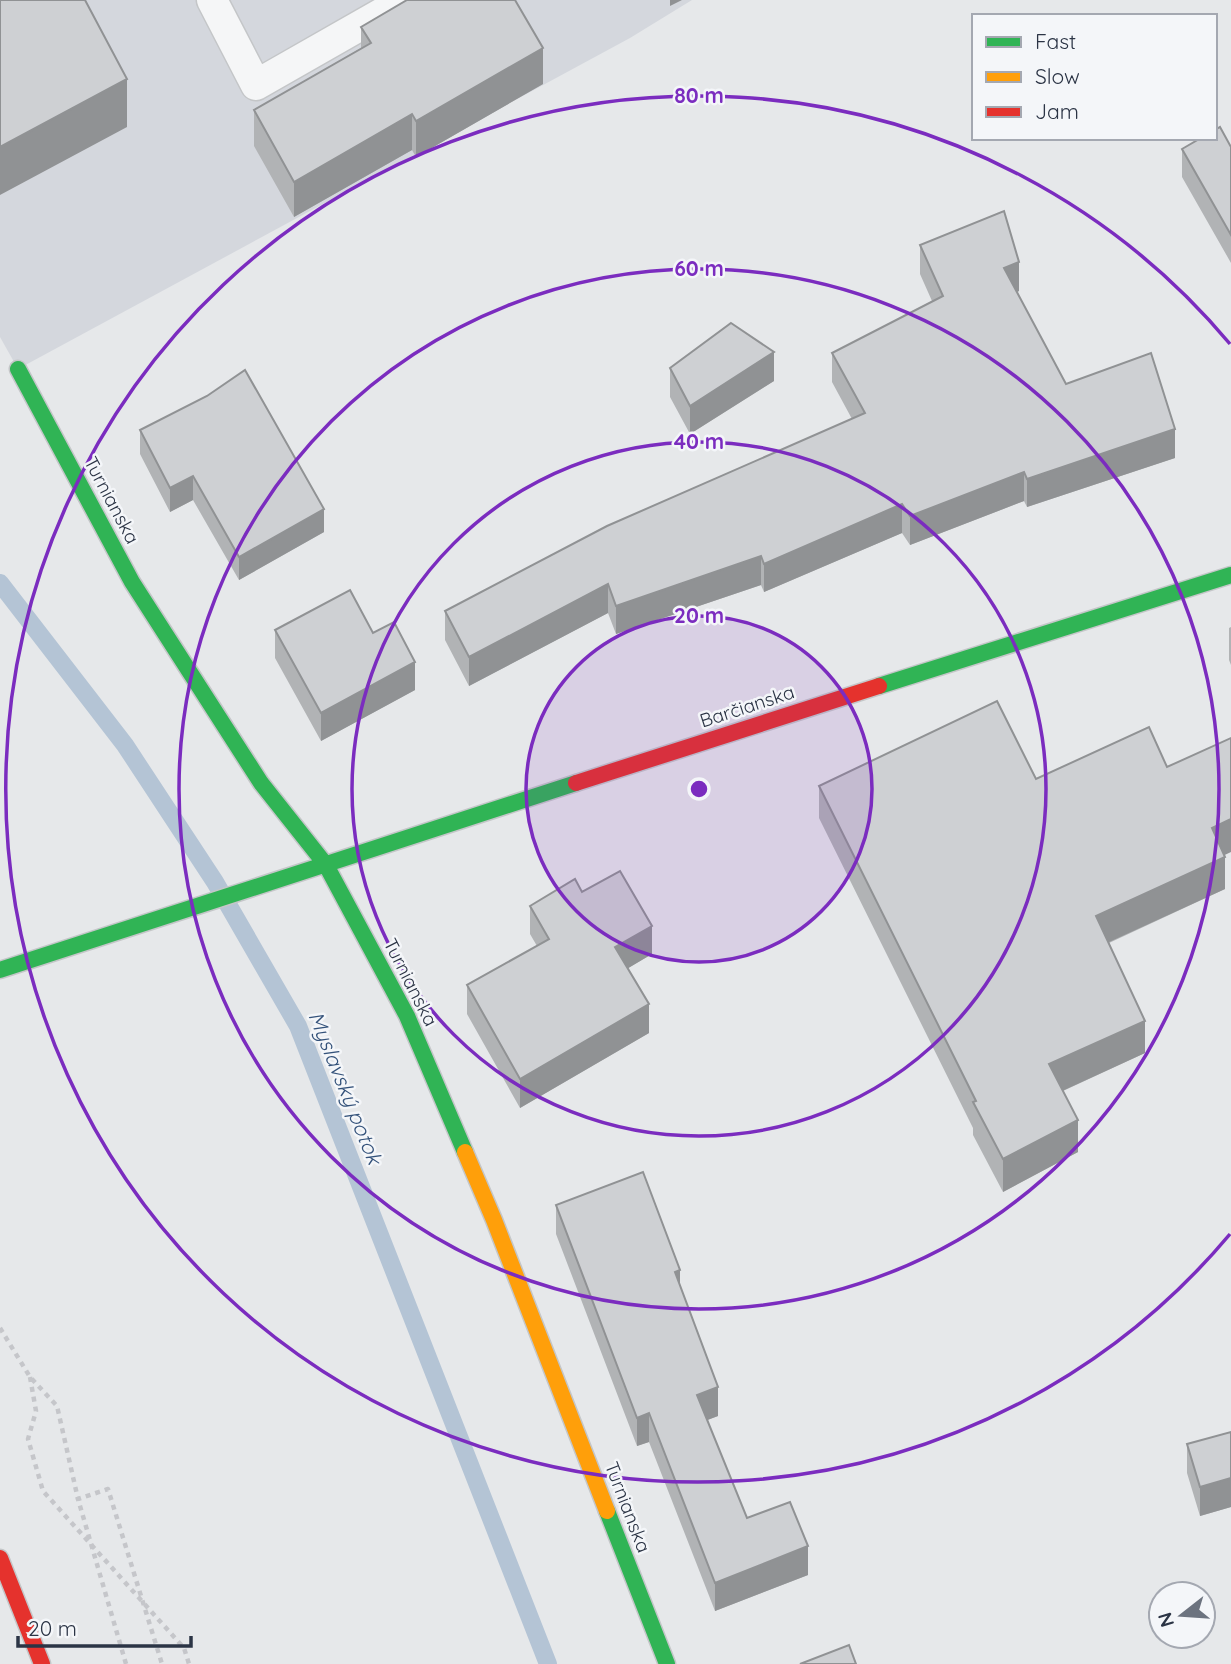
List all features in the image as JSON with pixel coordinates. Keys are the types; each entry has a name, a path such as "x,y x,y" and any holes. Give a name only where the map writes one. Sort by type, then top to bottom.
{"main road":[{"name":"Turnianska","path":"18,369 132,582 261,783 326,865 407,1016 494,1220 667,1664"},
{"name":"Barčianska","path":"0,970 699,743 1231,575"},
{"path":"0,1558 42,1664"}],"lane":[{"path":"212,0 256,85 405,0"}],"path":[{"path":"0,1328 30,1377 57,1406 78,1499 126,1664"},
{"path":"30,1377 36,1411 28,1439 43,1490 184,1648 189,1664"},
{"path":"78,1499 108,1489 162,1664"}],"shaded area":[{"path":"0,0 692,0 630,38 18,369 0,337"}],"building":[{"path":"0,0 85,0 127,79 0,147"},
{"path":"407,0 515,0 543,48 416,121 412,114 294,182 254,110 371,43 361,27"},
{"path":"1220,127 1231,147 1231,235 1182,149 1198,140 1217,140 1217,129"},
{"path":"1004,211 1019,262 1004,268 1066,384 1151,353 1175,429 1027,479 1024,472 910,516 902,504 764,564 761,556 616,606 608,584 469,657 445,611 607,526 865,413 832,353 943,296 920,245"},
{"path":"731,323 774,352 690,406 670,368"},
{"path":"245,370 324,509 239,557 193,476 170,488 140,430 207,396"},
{"path":"350,590 373,633 394,622 415,662 321,713 275,630"},
{"path":"997,701 1036,779 1149,727 1167,767 1231,738 1231,819 1212,828 1225,857 1096,916 1145,1021 1049,1064 1078,1120 1003,1159 819,786"},
{"path":"620,871 652,926 615,947 649,1004 520,1079 467,985 549,939 530,906 575,879 582,892"},
{"path":"643,1172 680,1270 675,1272 718,1387 697,1395 747,1518 790,1502 808,1546 715,1583 649,1413 637,1418 556,1205"},
{"path":"1231,1432 1231,1478 1200,1487 1187,1444"},
{"path":"849,1645 856,1664 800,1664"}],"waterway":[{"name":"Myslavský potok","path":"0,583 125,745 215,882 298,1026 548,1664"}],"traffic: fast":[{"path":"18,369 132,582 261,783 326,865 407,1016 465,1152"},
{"path":"879,686 1231,575"},
{"path":"0,970 576,783"},
{"path":"607,1511 667,1664"}],"traffic: slow":[{"path":"465,1152 607,1511"}],"traffic: jam":[{"path":"576,783 879,686"},
{"path":"0,1558 42,1664"}]}
